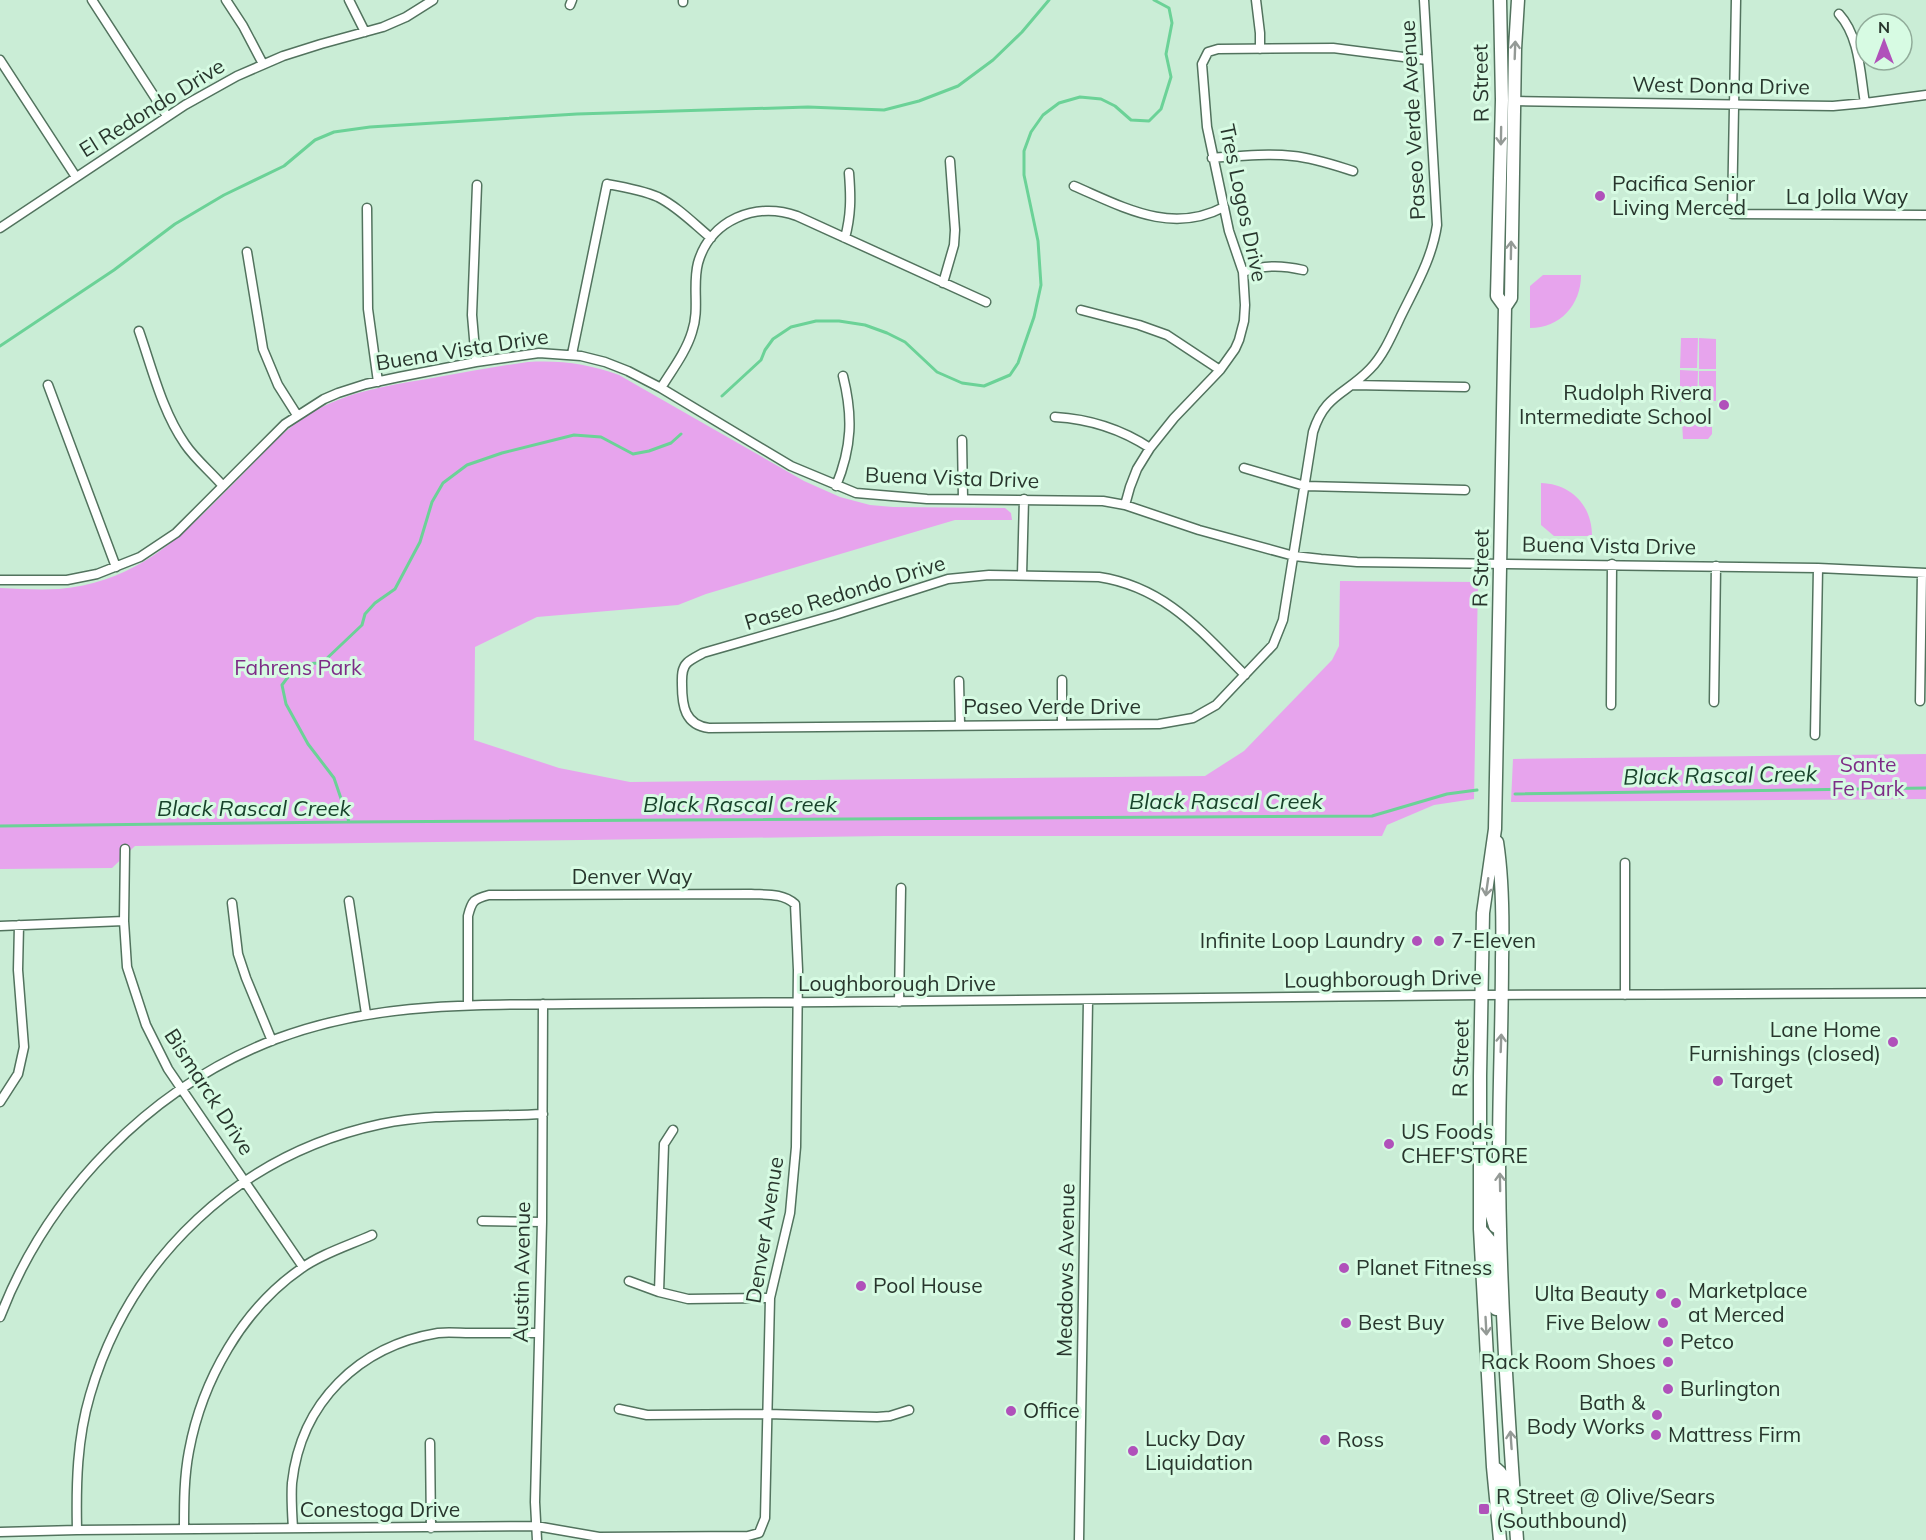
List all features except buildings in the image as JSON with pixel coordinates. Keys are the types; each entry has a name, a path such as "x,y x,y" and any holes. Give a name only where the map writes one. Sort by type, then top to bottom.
{"street":[{"path":"92,0 167,116"},
{"path":"226,0 263,64"},
{"path":"349,0 365,32"},
{"name":"El Redondo Drive","path":"0,228 202,94 263,64 393,23 433,0"},
{"path":"1256,0 1260,49 1333,48 1427,60"},
{"name":"Paseo Verde Avenue","path":"1294,556 1312,432 1317,420 1332,398 1372,368 1390,339 1435,243 1437,225 1424,0"},
{"name":"R Street","path":"1500,0 1502,100 1497,296 1505,307"},
{"name":"R Street","path":"1500,1540 1493,1467 1480,1229 1480,1147 1483,913 1495,829 1505,307 1511,298 1515,49 1518,0"},
{"path":"1734,104 1736,0"},
{"path":"1839,14 1852,35 1865,104"},
{"name":"Tres Logos Drive","path":"1125,505 1137,469 1150,448 1174,418 1220,370 1235,350 1239,340 1245,305 1243,272 1229,231 1212,158 1204,105 1202,64 1208,52 1218,49 1260,49"},
{"path":"0,60 76,177"},
{"name":"West Donna Drive","path":"1514,101 1833,106 1926,95"},
{"name":"La Jolla Way","path":"1734,104 1732,214 1926,215"},
{"path":"1212,158 1260,154 1293,156 1311,158 1353,171"},
{"path":"943,283 954,245 950,161"},
{"path":"845,238 851,217 849,173"},
{"path":"572,354 607,184 660,198 681,212 711,238"},
{"path":"476,362 471,315 477,185"},
{"path":"1074,186 1134,211 1163,218 1185,219 1208,215 1224,207"},
{"path":"366,208 368,309 378,382"},
{"path":"661,388 687,345 692,331 697,301 696,276 702,252 711,238 729,221 740,216 763,210 788,213 986,302"},
{"path":"247,252 263,349 278,385 297,415"},
{"path":"1243,272 1259,267 1277,266 1303,270"},
{"path":"1082,310 1167,335 1220,370"},
{"path":"140,331 175,428 186,446 223,486"},
{"name":"Buena Vista Drive","path":"0,580 67,580 97,574 140,557 163,543 189,521 269,438 297,415 338,393 366,384 476,362 531,354 572,354 613,364 661,388 791,466 856,493 917,499 1103,501 1125,505 1199,530 1294,556 1357,562 1716,566 1924,573"},
{"path":"837,486 846,460 851,420 843,376"},
{"path":"48,385 116,567"},
{"path":"1352,385 1465,387"},
{"path":"1054,417 1105,425 1150,448"},
{"path":"962,440 963,500"},
{"path":"1244,468 1305,486 1465,490"},
{"path":"1022,575 1024,500"},
{"name":"Paseo Verde Drive","path":"709,728 1159,724 1193,718 1216,705 1273,645 1283,620 1294,556"},
{"path":"1611,705 1612,564"},
{"path":"1714,702 1716,566"},
{"path":"1815,735 1818,568"},
{"path":"1920,701 1924,573"},
{"name":"Paseo Redondo Drive","path":"709,728 699,725 684,710 683,668 687,662 703,653 948,579 980,575 1099,577 1113,579 1145,590 1157,596 1201,630 1245,675"},
{"path":"1062,680 1062,724"},
{"path":"959,681 960,725"},
{"name":"R Street","path":"1495,829 1501,870 1500,1228 1503,1323 1517,1540"},
{"name":"Bismarck Drive","path":"125,849 124,921 127,967 138,1004 153,1040 182,1089 303,1267"},
{"path":"1625,863 1625,995"},
{"path":"899,1002 901,888"},
{"name":"Denver Way","path":"468,1005 468,916 476,899 489,895 751,894 778,895 788,898 795,904 797,1003"},
{"path":"349,901 366,1014"},
{"path":"232,903 238,954 272,1041"},
{"path":"0,926 124,921"},
{"path":"0,1102 18,1074 24,1047 18,970 19,925"},
{"name":"Loughborough Drive","path":"0,1317 21,1270 72,1190 126,1133 182,1089 229,1060 312,1027 366,1014 399,1009 468,1005 1926,993"},
{"name":"Meadows Avenue","path":"1079,1540 1088,1001"},
{"name":"Denver Avenue","path":"759,1533 765,1518 770,1298 790,1213 795,1162 797,1003"},
{"name":"Austin Avenue","path":"537,1540 535,1502 542,1222 543,1004"},
{"path":"77,1530 76,1489 83,1424 90,1394 104,1356 120,1318 142,1282 164,1252 191,1224 245,1181 281,1159 309,1146 379,1125 416,1118 543,1114"},
{"path":"659,1292 664,1144 673,1130"},
{"path":"1480,1147 1488,1161 1491,1217 1495,1226 1500,1228"},
{"path":"482,1221 542,1222"},
{"path":"1480,1229 1490,1241 1495,1305 1503,1323"},
{"path":"184,1529 188,1452 198,1414 225,1353 248,1321 280,1286 303,1267 372,1235"},
{"path":"629,1281 688,1299 770,1298"},
{"path":"293,1528 292,1483 300,1446 320,1405 342,1378 370,1357 403,1341 440,1333 539,1333"},
{"path":"1489,1384 1496,1396 1500,1455 1503,1461 1513,1464"},
{"path":"619,1408 646,1415 767,1414 877,1417 890,1416 909,1410"},
{"path":"430,1443 430,1527"},
{"path":"1493,1467 1503,1476 1509,1508 1516,1517"},
{"name":"Conestoga Drive","path":"0,1532 536,1526 599,1537 748,1536 759,1533"}],"green space":[{"path":"1543,275 1581,275 1580,286 1573,305 1567,313 1551,324 1530,328 1530,286"},
{"path":"1681,338 1698,338 1697,368 1680,368"},
{"path":"1699,338 1716,339 1716,369 1699,369"},
{"name":"Fahrens Park","path":"528,362 574,364 619,375 804,481 840,497 870,505 893,507 1005,508 1011,513 1012,520 955,520 706,594 678,605 537,617 475,647 474,740 559,768 630,782 1205,776 1244,751 1332,660 1339,646 1340,581 1478,582 1474,799 1434,805 1387,825 1382,836 884,836 135,846 112,868 0,869 0,588 59,589 89,584 115,576 139,564 160,551 201,516 290,428 308,415 339,400 388,386"},
{"path":"1680,370 1698,371 1697,401 1680,401"},
{"path":"1699,371 1716,371 1716,401 1699,401"},
{"path":"1682,422 1712,422 1712,434 1708,439 1683,439"},
{"path":"1541,483 1562,487 1578,498 1588,515 1592,536 1554,536 1541,525"},
{"name":"Sante Fe Park","path":"1926,754 1926,799 1511,802 1513,759"}],"waterway":[{"path":"0,346 114,270 175,224 224,195 284,166 315,140 334,132 370,127 577,114 808,107 884,110 919,101 958,86 993,60 1022,32 1049,0"},
{"path":"722,396 761,360 773,339 791,327 816,321 839,321 865,325 887,333 905,342 937,372 962,383 984,386 1010,375 1018,363 1034,317 1041,285 1038,241 1024,175 1024,151 1031,132 1043,115 1059,103 1080,97 1101,99 1115,106 1131,120 1149,121 1161,109 1171,77 1166,54 1172,23 1169,8 1154,0"},
{"path":"349,822 334,778 308,744 286,704 282,685 298,667 322,663 362,625 365,614 375,603 395,589 420,542 432,502 443,483 467,465 502,453 574,435 601,437 633,454 671,443 681,434"},
{"name":"Black Rascal Creek","path":"1515,794 1926,788"},
{"name":"Black Rascal Creek","path":"0,826 1372,816 1447,794 1477,790"}],"place":[{"name":"Pacifica Senior Living Merced","path":"1600,196"},
{"name":"Rudolph Rivera Intermediate School","path":"1724,405"},
{"name":"Infinite Loop Laundry","path":"1417,941"},
{"name":"7-Eleven","path":"1439,941"},
{"name":"Lane Home Furnishings (closed)","path":"1893,1042"},
{"name":"Target","path":"1718,1081"},
{"name":"US Foods CHEF'STORE","path":"1389,1144"},
{"name":"Planet Fitness","path":"1344,1268"},
{"name":"Pool House","path":"861,1286"},
{"name":"Ulta Beauty","path":"1661,1294"},
{"name":"Marketplace at Merced","path":"1676,1303"},
{"name":"Best Buy","path":"1346,1323"},
{"name":"Five Below","path":"1663,1323"},
{"name":"Petco","path":"1668,1342"},
{"name":"Rack Room Shoes","path":"1668,1362"},
{"name":"Burlington","path":"1668,1389"},
{"name":"Office","path":"1011,1411"},
{"name":"Bath & Body Works","path":"1657,1415"},
{"name":"Mattress Firm","path":"1656,1435"},
{"name":"Ross","path":"1325,1440"},
{"name":"Lucky Day Liquidation","path":"1133,1451"},
{"name":"R Street @ Olive/Sears (Southbound)","path":"1484,1509"}]}
